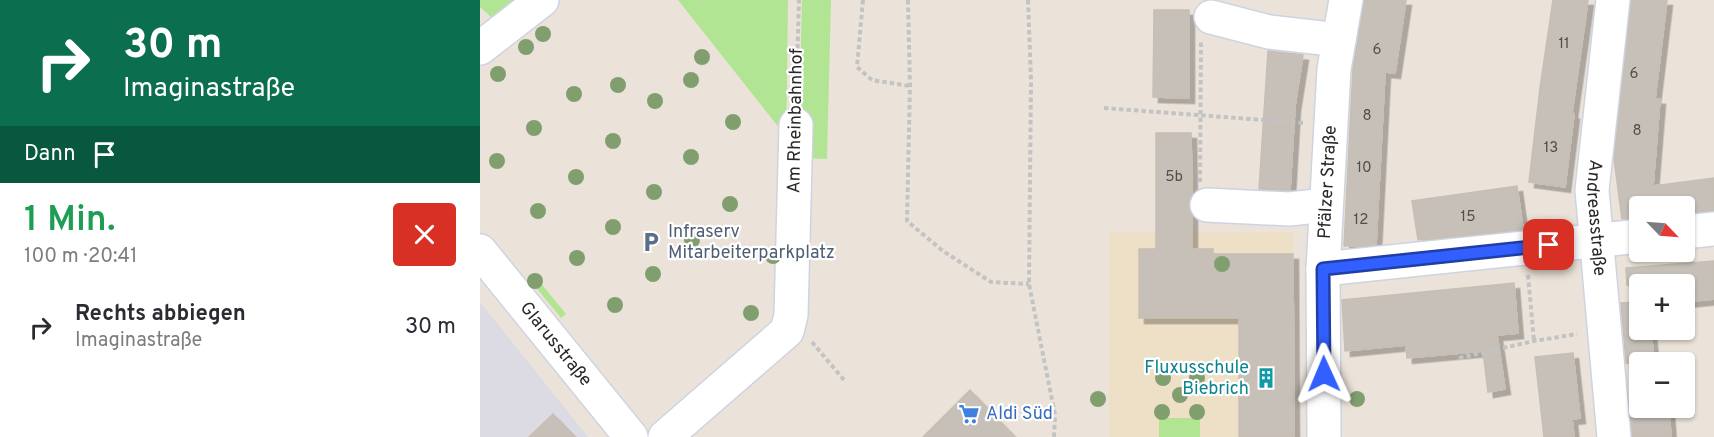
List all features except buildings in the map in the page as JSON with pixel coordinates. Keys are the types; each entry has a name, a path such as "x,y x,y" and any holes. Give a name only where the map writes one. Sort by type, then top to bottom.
{"street":[{"path":"480,48 542,0"},
{"name":"Pfälzer Straße","path":"1324,437 1323,269 1326,205 1334,69 1346,0"},
{"name":"Andreasstraße","path":"1613,0 1592,190 1614,437"},
{"path":"1211,17 1269,32 1339,40"},
{"name":"Am Rheinbahnhof","path":"664,437 787,330 791,315 796,125"},
{"path":"1207,205 1289,209 1326,205"},
{"path":"1695,231 1714,229"},
{"path":"1323,269 1629,237"},
{"name":"Glarusstraße","path":"480,251 631,437"}],"path":[{"name":"Am Rheinbahnhof","path":"796,125 799,0"},
{"path":"863,0 857,67 872,80 910,86"},
{"path":"908,0 910,86 907,221 944,251 991,282 1029,284"},
{"path":"1028,0 1029,284 1055,415 1054,437"},
{"path":"1207,205 1199,204 1201,15 1211,17"},
{"path":"1104,108 1294,122"},
{"path":"1526,247 1534,341"},
{"path":"791,315 844,380"},
{"path":"1459,358 1534,341 1604,330"}],"shaded area":[{"path":"1109,232 1293,232 1294,437 1109,437"},
{"path":"480,302 588,437 480,437"}],"green space":[{"path":"480,0 513,0 491,17 480,7"},
{"path":"678,0 788,0 786,157 780,129"},
{"path":"802,0 831,0 827,159 798,158"},
{"path":"535,276 566,314 561,318 530,280"},
{"path":"1159,418 1200,418 1200,437 1159,437"}],"place":[{"name":"Infraserv Mitarbeiterparkplatz","path":"651,242"},
{"name":"Fluxusschule Biebrich","path":"1266,378"},
{"name":"Aldi Süd","path":"969,414"}],"route":[{"path":"1324,374 1323,269 1549,245"}]}
